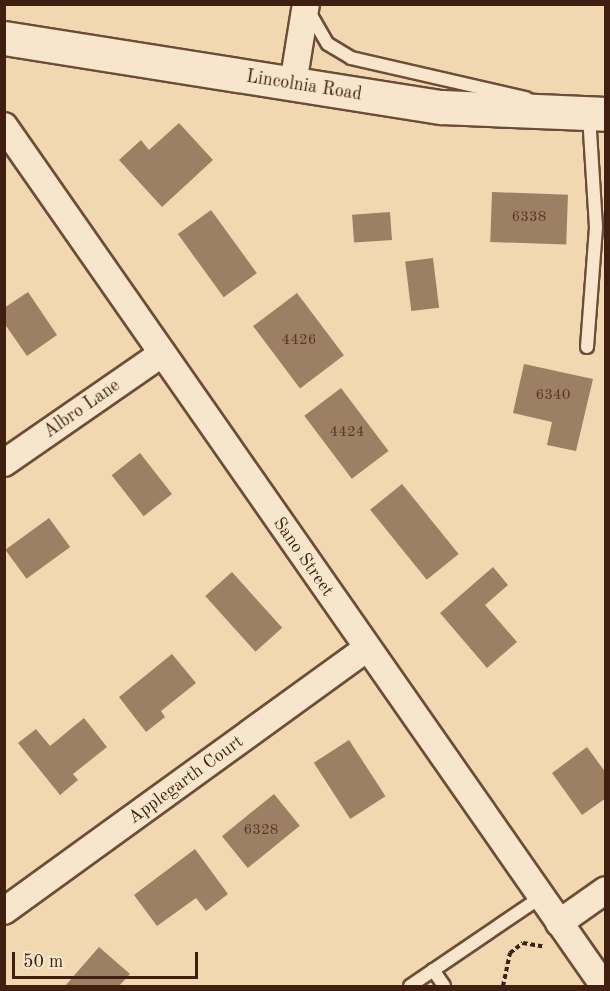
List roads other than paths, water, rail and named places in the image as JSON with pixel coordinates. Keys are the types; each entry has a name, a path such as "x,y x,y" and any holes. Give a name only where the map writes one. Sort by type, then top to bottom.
{"main road":[{"name":"Lincolnia Road","path":"4,39 469,110 597,114"}],"street":[{"path":"293,84 306,6"},
{"name":"Sano Street","path":"4,126 160,355 604,987"},
{"name":"Albro Lane","path":"4,463 160,355"},
{"name":"Applegarth Court","path":"4,911 367,648"},
{"path":"559,923 606,890"}],"lane":[{"path":"306,6 328,44 351,58 597,114 596,227 587,347"},
{"path":"410,987 541,897"},
{"path":"433,970 444,987"}]}
